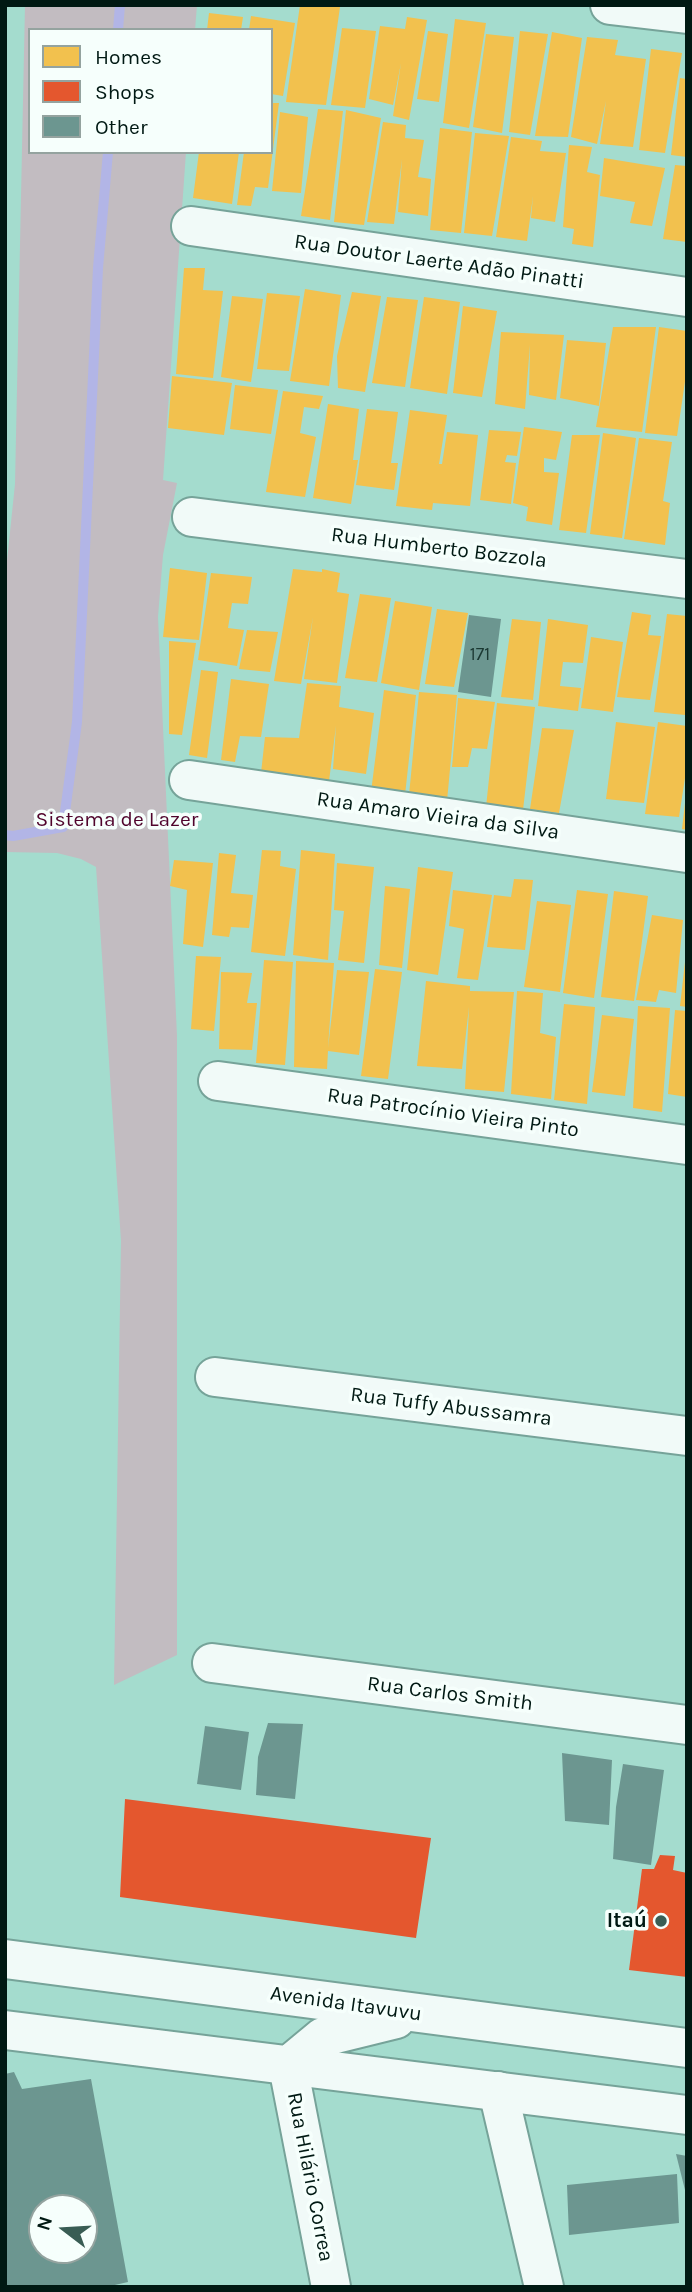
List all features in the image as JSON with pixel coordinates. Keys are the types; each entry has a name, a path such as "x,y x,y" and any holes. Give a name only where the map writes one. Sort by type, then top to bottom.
{"street":[{"path":"610,5 687,14"},
{"name":"Rua Doutor Laerte Adão Pinatti","path":"191,226 687,298"},
{"name":"Rua Humberto Bozzola","path":"192,517 687,579"},
{"name":"Rua Amaro Vieira da Silva","path":"189,780 687,853"},
{"name":"Rua Patrocínio Vieira Pinto","path":"218,1081 687,1145"},
{"name":"Rua Tuffy Abussamra","path":"215,1377 687,1436"},
{"name":"Rua Carlos Smith","path":"212,1663 687,1725"},
{"name":"Avenida Itavuvu","path":"5,1959 687,2048"},
{"path":"288,2066 323,2037 415,2014"},
{"path":"5,2030 687,2115"},
{"name":"Rua Hilário Correa","path":"288,2066 331,2287"},
{"path":"498,2091 544,2287"}],"green space":[{"name":"Sistema de Lazer","path":"25,5 197,5 195,28 28,28 28,154 186,154 163,480 177,483 163,555 158,617 177,1036 177,1655 114,1685 121,1241 96,867 81,859 57,853 5,852 5,580 15,484"}],"building: Homes":[{"path":"300,5 340,7 326,105 286,102"},
{"path":"209,13 243,17 241,28 207,28"},
{"path":"251,16 295,23 283,96 273,94 273,28 249,28"},
{"path":"407,17 427,20 409,120 393,116 401,63 393,105 369,99 380,26 405,29"},
{"path":"455,19 486,23 469,128 443,123"},
{"path":"342,28 376,31 365,108 331,105"},
{"path":"428,31 448,34 439,102 417,99"},
{"path":"520,31 548,34 530,135 509,132"},
{"path":"552,32 582,38 568,137 535,136"},
{"path":"486,34 514,37 502,133 473,127"},
{"path":"587,37 618,40 615,55 646,59 633,147 600,144 606,101 597,144 571,137"},
{"path":"651,49 682,53 665,153 639,150"},
{"path":"680,78 687,79 687,157 671,155"},
{"path":"273,103 279,103 273,149"},
{"path":"318,109 343,111 330,220 301,216"},
{"path":"346,110 381,118 364,225 334,222"},
{"path":"280,112 308,117 301,193 272,191"},
{"path":"383,122 406,125 405,138 424,140 418,177 431,179 428,216 398,212 402,159 394,224 367,222"},
{"path":"440,128 472,132 461,233 430,230"},
{"path":"475,133 509,136 492,236 464,233"},
{"path":"511,137 542,141 540,151 566,153 555,222 531,218 533,196 527,241 496,237"},
{"path":"569,145 592,147 587,172 600,175 593,247 572,244 574,229 563,227"},
{"path":"199,154 239,154 232,204 193,198"},
{"path":"244,154 272,154 268,188 255,187 251,206 237,205"},
{"path":"604,158 665,168 652,226 630,223 635,202 600,196"},
{"path":"675,165 687,166 687,242 663,239"},
{"path":"184,268 205,268 203,290 223,291 213,378 176,374"},
{"path":"305,289 341,295 329,386 290,381"},
{"path":"352,292 381,296 365,392 338,388 337,356"},
{"path":"267,293 300,296 289,371 257,369"},
{"path":"232,296 263,299 251,382 221,377"},
{"path":"387,297 418,300 405,387 372,383"},
{"path":"424,297 460,302 447,394 410,388"},
{"path":"463,306 497,311 482,397 453,393"},
{"path":"613,327 656,327 642,432 596,427"},
{"path":"659,327 687,331 687,368 677,436 645,433"},
{"path":"501,332 564,335 556,400 529,395 530,345 525,409 495,404"},
{"path":"567,340 606,343 599,406 560,398"},
{"path":"172,376 232,383 224,435 168,428"},
{"path":"235,385 278,390 271,434 230,429"},
{"path":"283,391 323,396 319,409 304,407 300,433 316,437 305,497 266,492"},
{"path":"328,404 359,409 353,460 358,460 351,504 313,498"},
{"path":"367,409 398,412 391,463 398,463 394,490 356,485"},
{"path":"410,410 447,415 439,464 442,464 447,432 478,435 470,506 433,503 432,510 396,506"},
{"path":"524,427 562,432 556,460 544,458 544,472 559,473 552,525 526,521 528,507 513,503"},
{"path":"489,430 521,432 517,456 507,455 505,462 516,463 511,504 480,500"},
{"path":"603,433 636,438 622,538 590,534"},
{"path":"572,435 600,435 586,533 559,530"},
{"path":"639,438 672,442 663,501 670,503 665,545 624,539"},
{"path":"170,568 207,573 199,640 163,637"},
{"path":"293,569 322,572 322,569 340,573 337,592 349,594 337,683 304,679 313,617 301,684 274,681"},
{"path":"211,573 252,577 248,604 232,603 228,628 244,630 237,666 198,660"},
{"path":"360,594 391,598 377,682 345,678"},
{"path":"395,601 432,607 419,690 381,683"},
{"path":"437,609 468,613 454,687 425,684"},
{"path":"632,612 651,615 648,635 661,636 650,700 617,697"},
{"path":"667,614 687,616 685,715 654,712"},
{"path":"512,619 541,622 533,700 501,697"},
{"path":"548,619 588,625 583,663 563,662 560,686 581,688 578,711 538,706"},
{"path":"247,630 278,632 270,672 239,669"},
{"path":"591,637 623,642 613,712 581,708"},
{"path":"169,641 196,643 182,735 169,734"},
{"path":"201,670 218,672 207,758 189,755"},
{"path":"231,679 269,684 261,737 240,736 235,762 221,760"},
{"path":"307,683 341,686 339,707 374,713 366,774 333,769 336,726 328,789 299,786 298,777 261,773 265,737 299,738"},
{"path":"384,690 416,695 405,795 371,792"},
{"path":"419,692 457,695 447,801 409,795"},
{"path":"458,698 495,702 487,749 472,748 468,767 452,767"},
{"path":"497,703 535,707 523,810 486,807"},
{"path":"616,722 655,727 644,803 606,799"},
{"path":"658,722 687,726 687,765 679,817 645,814"},
{"path":"542,728 574,730 559,813 530,809"},
{"path":"687,803 687,830 682,829"},
{"path":"262,850 281,851 280,866 296,869 285,956 251,952"},
{"path":"301,850 335,854 328,960 293,955"},
{"path":"219,853 236,855 231,893 253,895 249,928 231,927 229,937 212,935"},
{"path":"174,860 213,863 203,947 183,944 187,890 170,886"},
{"path":"337,863 374,867 364,963 338,960 344,911 334,910"},
{"path":"418,867 453,872 438,975 407,970"},
{"path":"514,879 533,880 525,950 487,947 494,895 511,897"},
{"path":"385,886 410,889 402,968 379,965"},
{"path":"453,890 492,895 478,980 457,978 464,929 449,926"},
{"path":"577,890 608,894 594,998 563,993"},
{"path":"614,891 648,896 634,1001 601,997"},
{"path":"537,901 571,905 560,992 524,987"},
{"path":"652,915 683,920 676,993 659,990 656,1002 636,1000"},
{"path":"196,956 221,957 214,1031 191,1029"},
{"path":"264,960 293,962 285,1065 256,1063"},
{"path":"296,961 334,963 328,1048 337,970 369,972 359,1055 328,1051 327,1069 294,1067"},
{"path":"687,962 687,1007 680,1006"},
{"path":"375,969 402,972 388,1079 361,1076"},
{"path":"221,972 252,973 247,1003 257,1003 252,1050 219,1049"},
{"path":"426,981 470,986 470,991 514,992 504,1092 465,1089 469,1007 462,1069 417,1066"},
{"path":"517,991 543,993 540,1033 556,1037 551,1099 511,1094"},
{"path":"564,1004 595,1007 587,1104 554,1100"},
{"path":"638,1006 670,1008 662,1112 633,1108"},
{"path":"675,1010 687,1011 687,1097 668,1094"},
{"path":"602,1015 634,1019 625,1096 592,1092"}],"building: Shops":[{"path":"125,1799 431,1838 416,1938 120,1897"},
{"name":"Itaú","path":"660,1855 675,1856 673,1870 687,1873 687,1977 629,1970 642,1869 654,1869"}],"building: Other":[{"path":"469,615 501,619 491,697 458,692"},
{"path":"268,1723 303,1724 295,1799 256,1795 258,1757"},
{"path":"205,1726 249,1732 241,1790 197,1784"},
{"path":"562,1753 612,1760 609,1825 565,1821"},
{"path":"623,1764 664,1770 651,1865 613,1859 616,1807"},
{"path":"14,2072 22,2089 91,2079 128,2282 106,2287 5,2287 5,2074"},
{"path":"676,2154 687,2156 687,2194 686,2194"},
{"path":"677,2174 679,2223 569,2235 567,2185"}],"waterway":[{"path":"118,28 120,5"},
{"path":"5,835 63,827 77,722 98,268 108,154"}],"place":[{"name":"Itaú","path":"661,1921"}]}
